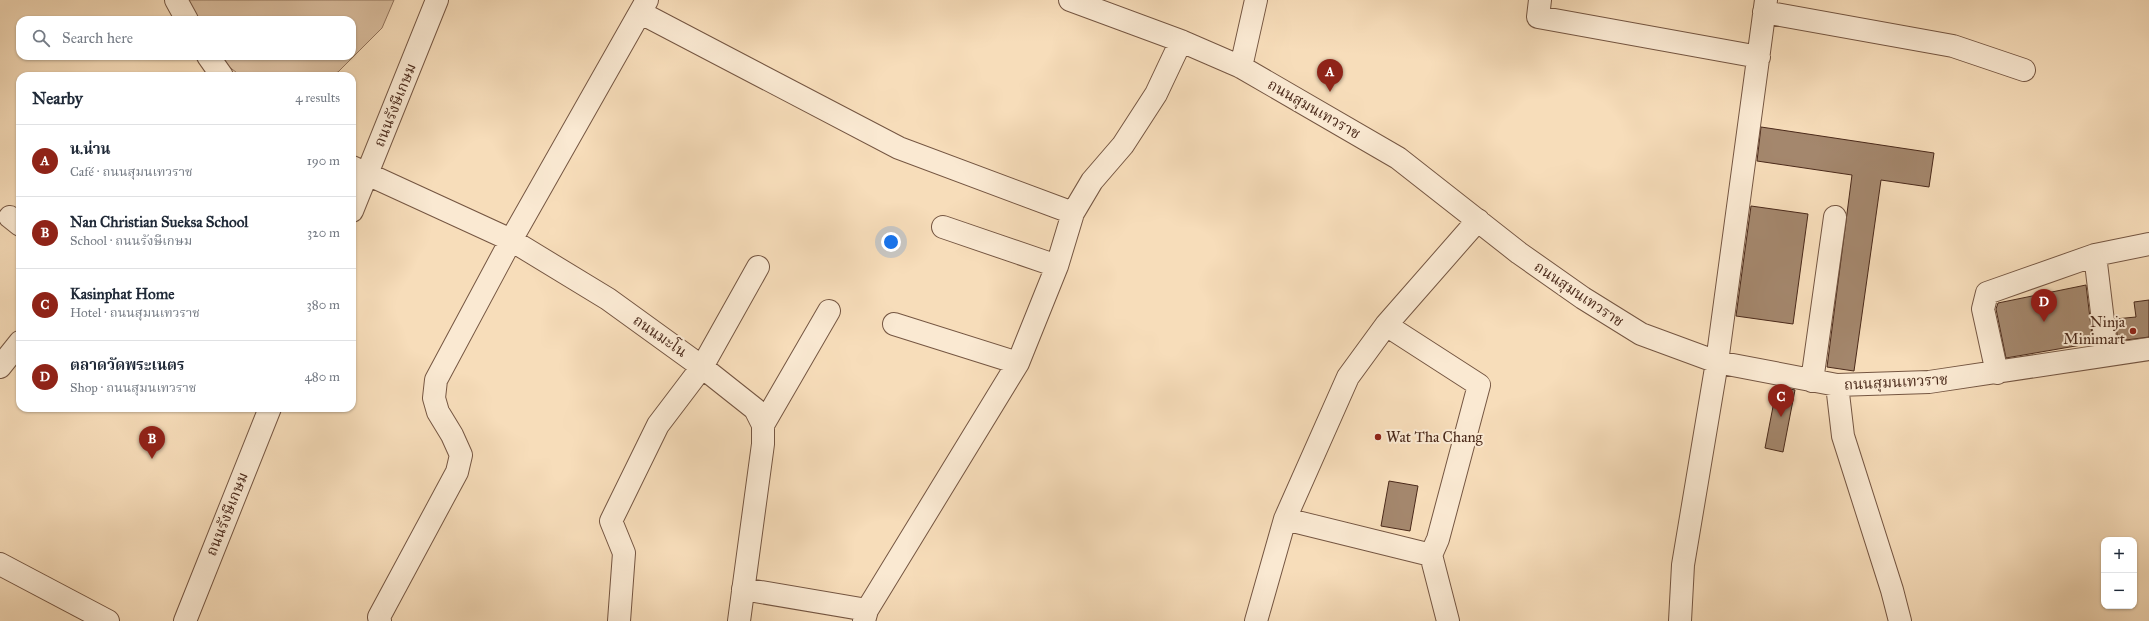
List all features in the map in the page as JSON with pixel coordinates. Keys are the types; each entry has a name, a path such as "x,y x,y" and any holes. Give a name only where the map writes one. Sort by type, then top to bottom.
{"street":[{"path":"176,0 185,16"},
{"name":"ถนนรังษีเกษม","path":"356,191 360,171 436,0"},
{"name":"ถนนสุมนเทวราช","path":"1070,0 1181,41 1241,67 1398,158 1519,253 1583,298 1641,334 1717,362 1837,385 1929,382 1997,373 2107,354 2149,349"},
{"path":"1241,67 1256,0"},
{"path":"1540,0 1538,17 1759,57"},
{"path":"380,621 379,618 457,472 462,455 438,412 434,398 436,380 510,240 644,6 898,148 1073,213"},
{"path":"1680,621 1683,564 1717,362 1765,6 1953,46 2024,70"},
{"path":"743,589 865,616 1018,363 1057,266 1073,213 1092,181 1123,145 1152,100 1181,41"},
{"path":"211,60 219,72"},
{"name":"ถนนมะโน","path":"360,171 510,240 608,299 702,367 754,409 762,425 763,444 739,621"},
{"path":"1812,381 1835,216"},
{"path":"1251,620 1284,519 1348,377 1386,325 1478,220"},
{"path":"943,227 1057,266"},
{"path":"1997,373 1983,309 1987,293 2095,255 2149,244"},
{"path":"2095,255 2107,354"},
{"path":"619,621 624,553 611,522 658,425 702,367 758,267"},
{"path":"762,425 829,311"},
{"path":"894,324 1018,363"},
{"path":"1386,325 1480,385 1438,539 1431,555 1448,621"},
{"path":"0,367 16,347"},
{"path":"1837,385 1843,436 1892,590 1900,621"},
{"name":"ถนนรังษีเกษม","path":"185,621 268,412"},
{"path":"1284,519 1431,555"},
{"path":"0,564 108,621"}],"shaded area":[{"path":"179,0 394,0 382,28 356,54 356,16 188,16"},
{"path":"220,60 350,60 338,72 236,72"}],"building":[{"path":"1761,127 1934,153 1929,187 1881,180 1854,371 1827,367 1852,175 1757,161"},
{"path":"1751,206 1808,214 1793,324 1736,316"},
{"path":"2086,285 2093,343 2006,358 1996,309 1998,303"},
{"name":"Ninja Minimart","path":"2149,300 2149,337 2118,341 2115,319 2136,317 2134,302"},
{"path":"1777,386 1795,390 1783,452 1765,448"},
{"path":"1389,481 1418,486 1410,531 1381,526"}],"place":[{"name":"น.น่าน","path":"1330,92"},
{"name":"ตลาดวัดพระเนตร","path":"2044,322"},
{"name":"Ninja Minimart","path":"2133,331"},
{"name":"Kasinphat Home","path":"1781,417"},
{"name":"Wat Tha Chang","path":"1378,437"},
{"name":"Nan Christian Sueksa School","path":"152,459"}]}
